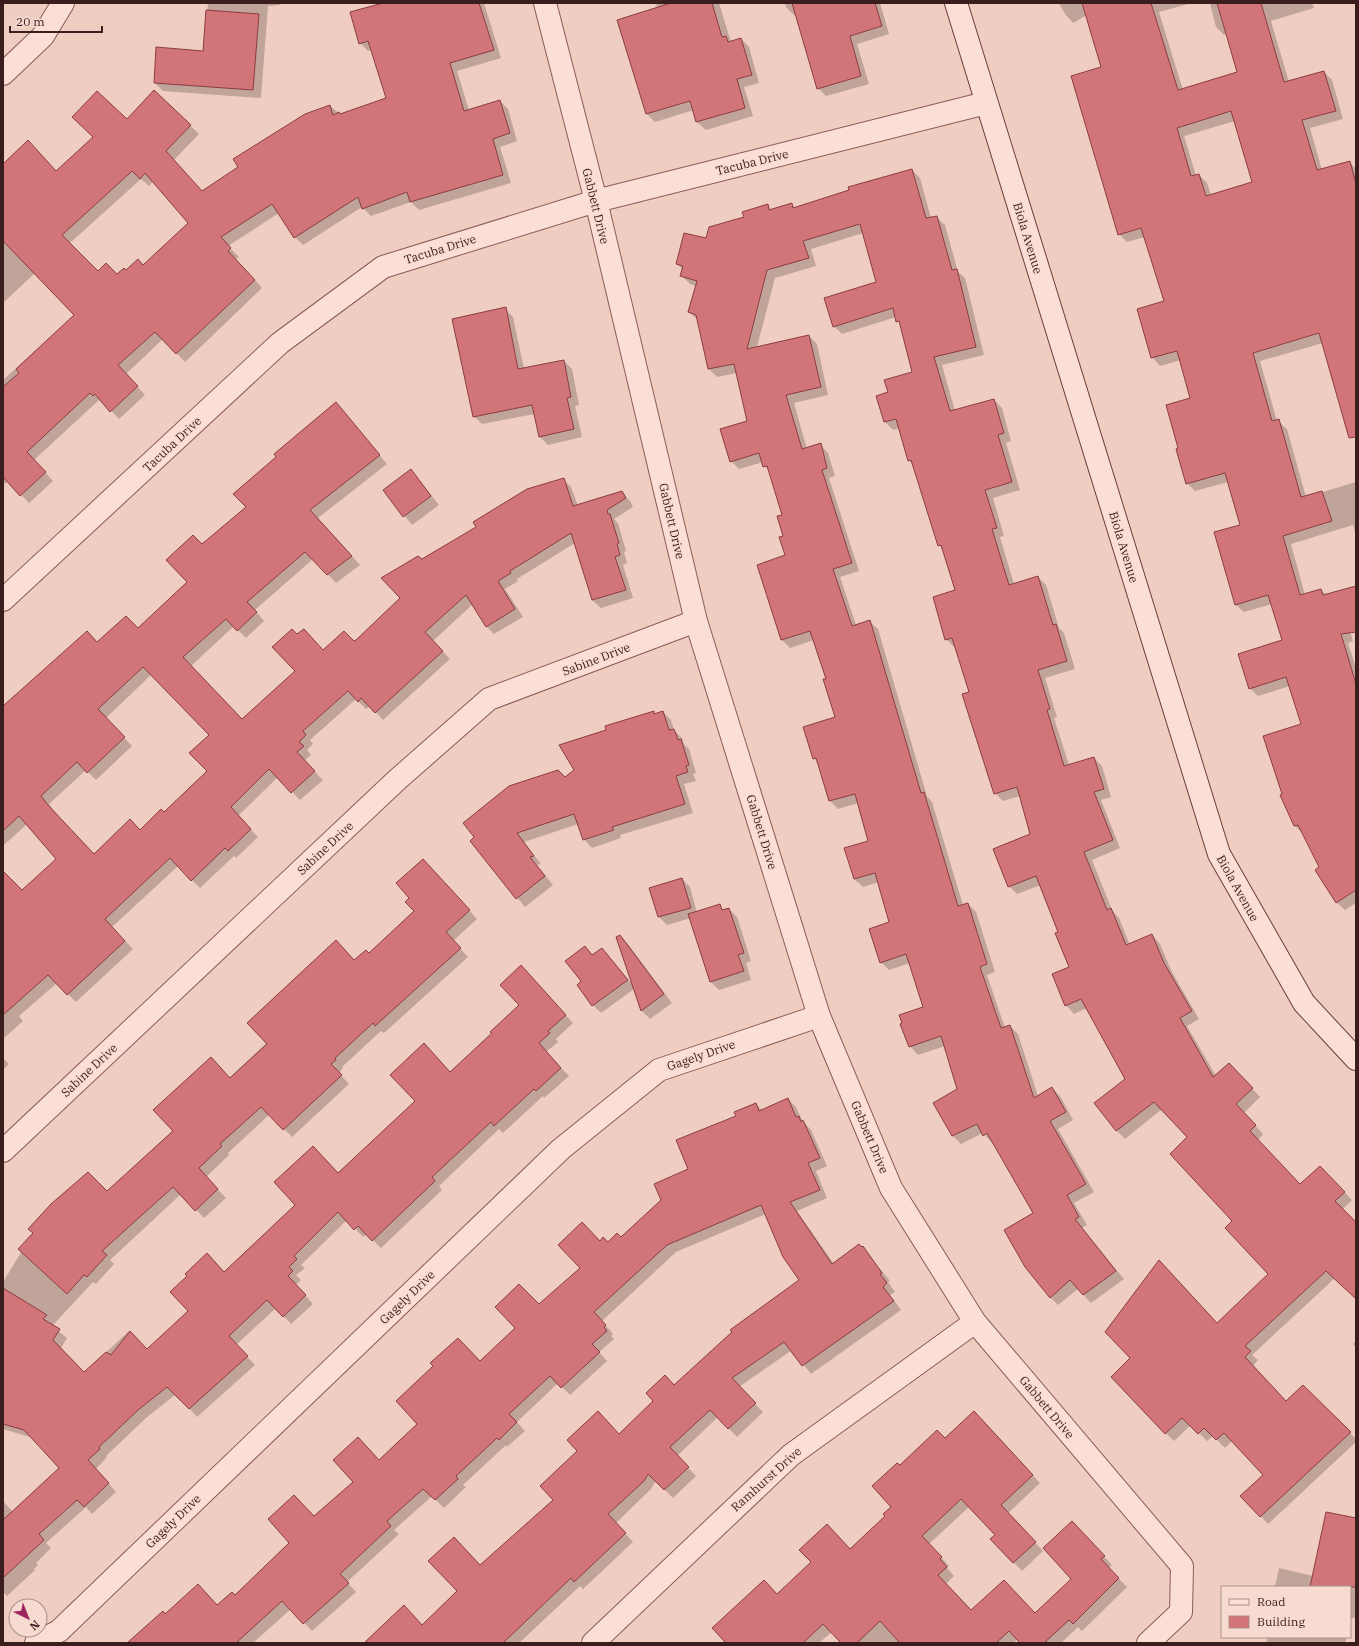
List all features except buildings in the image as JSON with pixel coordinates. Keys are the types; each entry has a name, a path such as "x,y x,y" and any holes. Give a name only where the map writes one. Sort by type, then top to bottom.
{"street":[{"path":"3,74 43,36 63,3"},
{"name":"Gabbett Drive","path":"545,3 596,201 696,621 819,1016 891,1188 975,1322 1182,1566 1181,1612 1148,1643"},
{"name":"Biola Avenue","path":"956,3 1219,854 1304,1003 1356,1059"},
{"name":"Tacuba Drive","path":"3,600 280,343 383,267 596,201 986,102"},
{"name":"Sabine Drive","path":"3,1151 398,779 489,699 696,621"},
{"name":"Gagely Drive","path":"36,1643 59,1630 560,1149 659,1070 819,1016"},
{"name":"Ramhurst Drive","path":"593,1643 790,1455 975,1322"}]}
